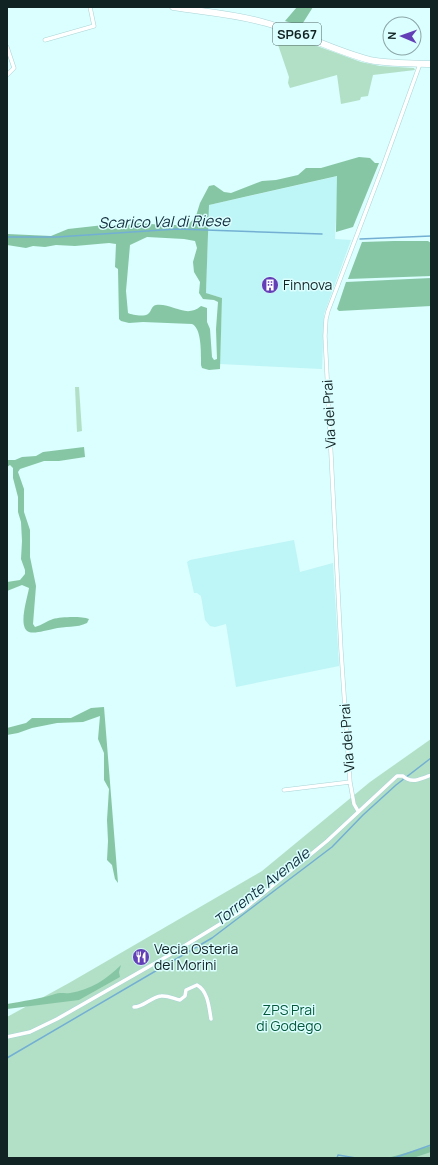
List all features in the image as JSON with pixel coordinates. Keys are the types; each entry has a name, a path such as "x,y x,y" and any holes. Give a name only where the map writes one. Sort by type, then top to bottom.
{"main road":[{"name":"SP667","path":"173,7 251,19 267,23 323,43 347,54 372,60 431,64"}],"street":[{"path":"45,40 94,26 90,7"},
{"path":"7,47 14,68 7,75"},
{"name":"Via dei Prai","path":"358,811 354,804 350,782 335,531 326,319 420,64"},
{"path":"7,1038 39,1028 165,958 242,910 328,841 358,811 397,776 403,776 406,779 413,781 431,775"},
{"name":"Via dei Prai","path":"284,790 350,782"},
{"path":"134,1007 138,1007 163,996 180,1000 185,996 186,990 197,985 206,996 209,1003 211,1019"}],"shaded area":[{"path":"338,176 335,239 351,240 324,314 322,369 220,364 222,298 206,293 209,205"},
{"path":"294,540 300,572 333,563 339,666 236,687 226,624 215,627 210,626 205,620 201,596 194,593 187,562 190,560"}],"green space":[{"path":"297,7 313,7 301,26 285,21"},
{"path":"273,30 361,62 380,66 414,68 415,70 373,75 368,96 361,97 360,100 341,104 337,75 290,88 288,83 289,77"},
{"path":"359,157 370,158 375,163 379,163 353,227 336,232 337,176 209,205 206,293 222,298 220,369 209,370 202,368 198,331 192,324 143,322 129,323 119,319 118,269 115,267 116,244 109,243 75,246 56,245 45,247 33,246 26,248 7,245 7,234 51,236 68,229 104,225 120,226 140,223 188,225 196,216 200,203 209,186 214,185 224,192 231,193 262,181 276,180 298,175 306,168 321,168","holes":["147,237 195,241 197,248 193,262 194,272 200,282 199,293 203,299 218,302 216,329 217,359 214,360 212,357 210,329 207,322 207,308 201,306 195,310 185,311 168,306 156,305 153,306 146,315 128,313 126,291 130,245"]},
{"path":"428,241 431,243 431,276 348,279 362,242"},
{"path":"431,278 431,306 339,311 337,309 346,282"},
{"path":"75,387 79,387 82,431 77,432"},
{"path":"84,447 85,457 59,461 44,461 20,469 18,472 24,489 24,512 30,530 30,557 36,586 33,624 35,627 53,619 61,618 76,617 89,619 87,623 79,626 29,632 24,625 23,618 29,588 22,585 7,591 7,582 20,580 25,574 25,570 21,559 22,541 21,522 18,512 18,497 13,478 13,468 10,465 7,467 7,460 36,456 43,452"},
{"path":"104,707 118,883 115,879 112,865 107,860 109,789 104,780 104,753 98,739 100,716 83,722 57,723 7,735 7,728 26,723 32,718 71,718 91,708"},
{"name":"ZPS Prai di Godego","path":"431,739 431,1158 7,1158 7,1017 69,983 262,871 370,782"},
{"path":"121,965 119,972 120,977 79,1000 7,1009 7,1004 37,999 57,993 77,992 91,987 110,975"},
{"path":"431,1146 431,1152 413,1158 378,1158 391,1157"}],"waterway":[{"name":"Scarico Val di Riese","path":"7,237 57,237 177,229 322,234"},
{"name":"Scarico Val di Riese","path":"360,239 431,236"},
{"name":"Torrente Avenale","path":"7,1058 212,938 332,847 363,815 396,785 431,758"},
{"path":"394,1158 431,1145"},
{"path":"337,1158 338,1155 356,1158"}],"place":[{"name":"Finnova","path":"270,285"},
{"name":"Vecia Osteria dei Morini","path":"141,957"}]}
